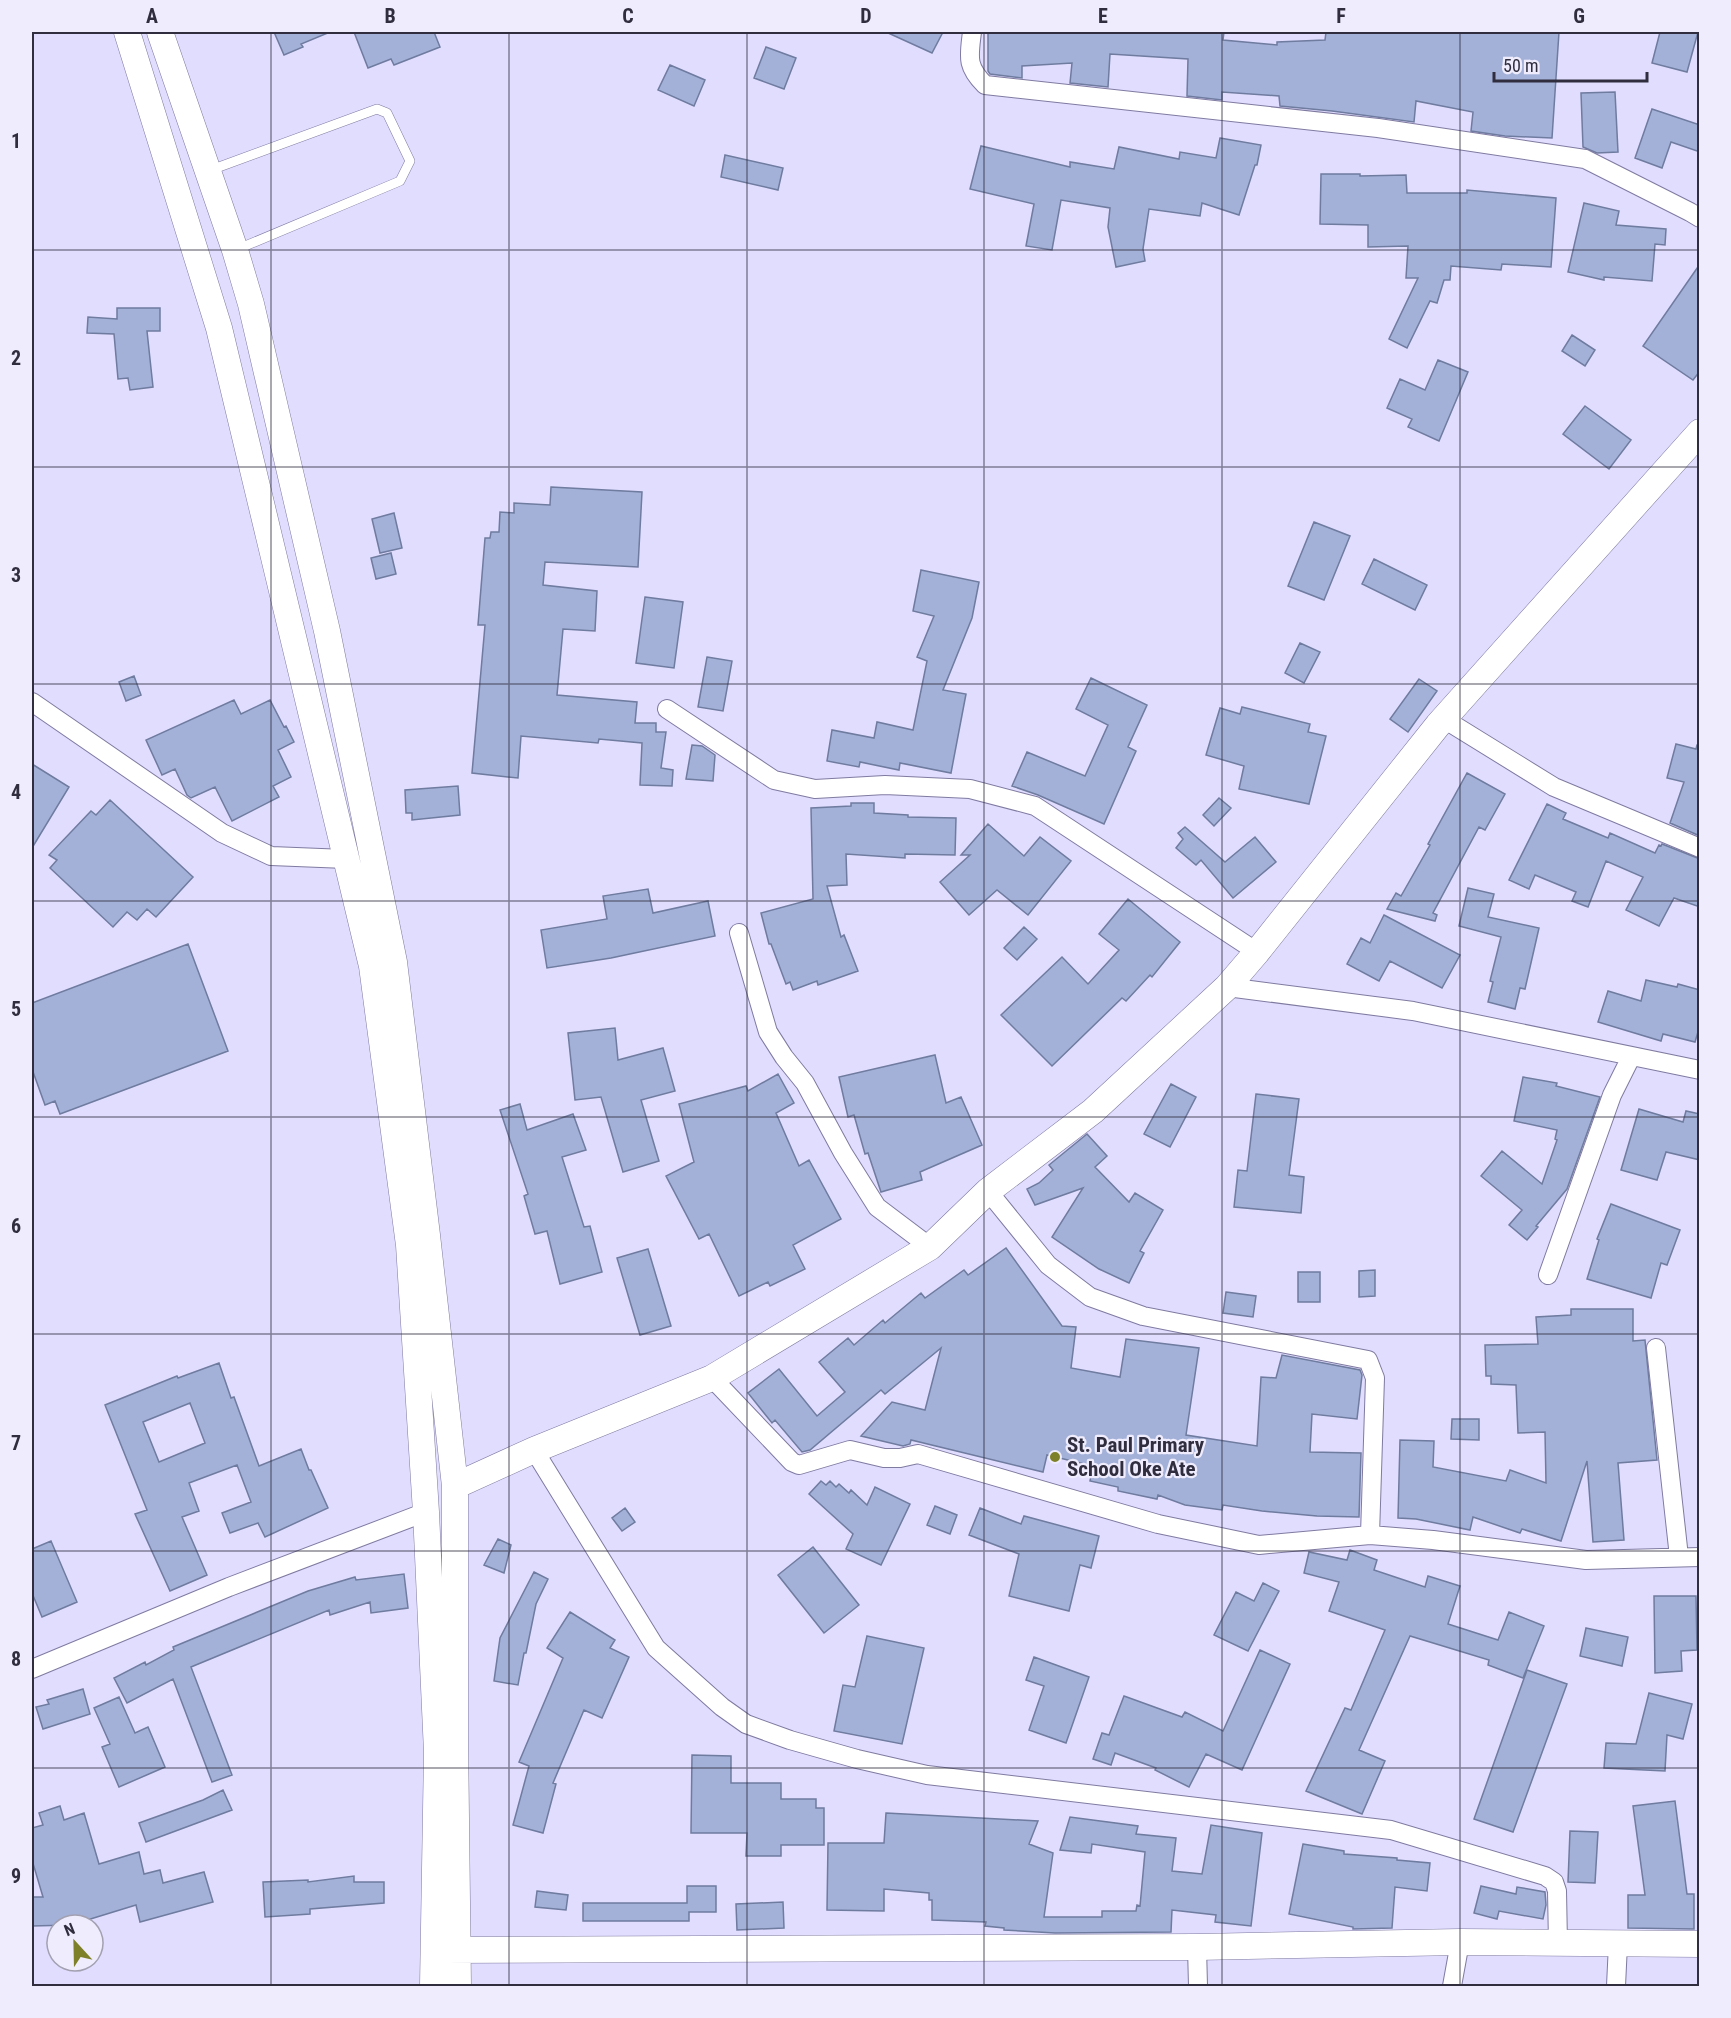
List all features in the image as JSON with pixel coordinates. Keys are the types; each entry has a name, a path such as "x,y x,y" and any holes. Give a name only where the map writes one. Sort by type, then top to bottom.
{"main road":[{"path":"127,32 219,328 372,966 409,1245 426,1512 446,1951 458,1986"},
{"path":"160,32 236,250 254,316 327,631 394,962 455,1486 454,1735 446,1951 433,1986"},
{"path":"455,1486 534,1450 712,1378 930,1247 988,1191 1093,1111 1227,987 1444,719 1700,432"},
{"path":"446,1951 1197,1947 1460,1942 1700,1944"}],"street":[{"path":"972,32 969,60 974,74 985,85 1378,128 1585,159 1700,218"},
{"path":"32,702 222,833 271,856 346,859"},
{"path":"667,709 774,780 815,789 885,785 970,789 1035,806 1257,952"},
{"path":"1444,719 1554,787 1700,848"},
{"path":"739,933 768,1032 805,1083 843,1153 877,1207 930,1247"},
{"path":"1227,987 1413,1011 1700,1070"},
{"path":"1548,1275 1612,1095 1631,1057"},
{"path":"988,1191 1048,1265 1090,1297 1143,1316 1368,1360 1375,1378 1370,1535"},
{"path":"1656,1348 1679,1557"},
{"path":"712,1378 792,1462 798,1465 850,1450 884,1458 900,1458 918,1454 1158,1524 1259,1545 1370,1535 1433,1540 1586,1560 1700,1557"},
{"path":"534,1450 656,1648 722,1707 746,1725 801,1744 927,1775 1391,1830 1545,1876 1554,1882 1557,1891 1558,1944"},
{"path":"32,1669 229,1587 426,1512"},
{"path":"1452,1986 1460,1942"},
{"path":"1616,1986 1618,1944"},
{"path":"1197,1947 1198,1986"}],"lane":[{"path":"208,171 377,109 387,113 410,161 400,181 236,250"}],"building":[{"path":"274,32 330,32 301,44 303,47 284,55"},
{"path":"354,32 434,32 440,47 394,65 391,59 368,68"},
{"path":"886,32 943,32 932,53"},
{"path":"988,32 1224,32 1223,40 1277,45 1277,42 1325,40 1326,32 1559,32 1552,138 1505,136 1471,131 1473,112 1416,101 1414,122 1280,106 1279,96 1222,92 1222,100 1187,96 1188,59 1110,54 1108,87 1070,83 1072,63 1022,66 1022,78 990,74 988,71"},
{"path":"1660,32 1698,32 1687,72 1652,63"},
{"path":"766,47 796,58 784,89 754,78"},
{"path":"670,65 705,80 694,106 658,90"},
{"path":"1615,92 1618,152 1597,153 1583,147 1581,93"},
{"path":"1652,109 1700,125 1700,152 1671,142 1662,168 1635,158"},
{"path":"1220,138 1261,145 1257,165 1255,165 1239,215 1202,203 1200,216 1149,209 1143,249 1145,261 1116,267 1108,227 1110,208 1061,200 1052,250 1026,246 1034,204 970,189 981,146 1070,167 1070,162 1114,169 1119,147 1179,159 1180,152 1216,158"},
{"path":"725,155 783,168 778,190 721,177"},
{"path":"1321,174 1406,175 1407,193 1467,193 1467,190 1556,198 1551,267 1502,264 1501,270 1451,266 1450,280 1444,280 1437,303 1430,301 1407,348 1389,339 1418,278 1406,278 1408,246 1368,247 1368,225 1320,224"},
{"path":"1584,203 1619,211 1616,225 1666,229 1665,245 1655,244 1652,281 1604,277 1604,280 1568,272"},
{"path":"1700,264 1700,371 1693,380 1643,346"},
{"path":"117,308 160,308 160,331 147,331 153,387 130,390 128,378 118,379 114,334 87,333 88,317 117,319"},
{"path":"1572,335 1595,350 1585,366 1562,351"},
{"path":"1438,360 1468,372 1439,441 1408,427 1412,419 1387,408 1400,379 1425,390"},
{"path":"1585,406 1631,440 1609,469 1563,434"},
{"path":"551,487 642,492 638,567 545,562 543,585 597,591 595,631 563,629 557,695 637,702 635,723 656,723 656,732 666,732 661,768 673,770 672,786 640,785 642,743 599,739 598,743 521,736 518,778 472,773 485,625 478,625 485,538 490,538 491,532 499,532 500,512 514,513 514,503 550,505"},
{"path":"394,513 402,548 380,553 372,519"},
{"path":"1314,522 1350,536 1324,600 1288,586"},
{"path":"391,553 396,574 376,579 371,558"},
{"path":"1374,559 1427,585 1415,610 1362,584"},
{"path":"921,570 979,582 972,618 943,690 966,694 951,773 900,763 899,770 860,762 859,767 827,761 832,730 874,738 877,722 913,730 927,661 917,657 934,616 913,611"},
{"path":"645,597 683,602 674,668 636,663"},
{"path":"1300,643 1320,652 1304,683 1285,673"},
{"path":"707,657 732,661 723,711 698,707"},
{"path":"134,676 141,695 126,701 119,682"},
{"path":"1091,678 1147,705 1128,747 1136,751 1104,824 1012,786 1027,752 1085,776 1108,725 1076,709"},
{"path":"1419,679 1437,691 1408,732 1390,719"},
{"path":"234,700 241,714 270,700 294,742 278,750 291,777 273,786 279,797 232,821 215,787 191,798 187,795 175,769 162,775 146,740"},
{"path":"1242,707 1310,724 1308,732 1326,736 1309,804 1239,789 1244,766 1206,755 1220,708 1240,714"},
{"path":"1676,744 1696,749 1697,745 1700,745 1700,836 1670,823 1684,782 1667,778"},
{"path":"692,745 702,746 715,755 713,781 686,779"},
{"path":"32,764 69,787 32,848"},
{"path":"1467,773 1505,794 1485,830 1479,827 1433,913 1437,915 1435,921 1387,909 1396,893 1401,896"},
{"path":"458,786 460,815 412,820 412,813 406,813 405,790"},
{"path":"1219,798 1231,808 1214,826 1203,815"},
{"path":"110,800 193,877 156,917 147,909 137,920 127,912 113,927 50,868 57,860 49,855 91,811 96,815"},
{"path":"851,803 874,803 874,813 908,815 908,817 956,818 955,855 905,854 905,858 846,854 847,885 827,886 841,937 844,935 858,971 818,985 817,981 793,990 790,982 786,984 771,944 769,944 761,913 813,899 811,808 851,806"},
{"path":"1547,804 1566,813 1563,819 1608,838 1610,833 1655,853 1662,844 1700,859 1700,907 1674,898 1659,926 1626,910 1643,877 1606,861 1588,907 1572,901 1576,892 1535,875 1529,889 1509,880"},
{"path":"988,824 1024,856 1040,837 1071,861 1028,915 997,890 969,915 940,882 970,855 961,855"},
{"path":"1185,827 1225,862 1255,837 1276,862 1233,898 1201,860 1196,865 1176,848 1183,839 1178,833"},
{"path":"1468,888 1494,894 1488,917 1539,928 1525,989 1520,988 1515,1009 1488,1002 1493,982 1490,981 1501,937 1459,926"},
{"path":"648,889 653,913 708,901 715,936 611,958 547,968 541,930 607,919 603,896"},
{"path":"1128,899 1180,942 1152,977 1150,975 1126,1001 1122,998 1052,1066 1001,1015 1062,957 1088,984 1119,950 1099,934"},
{"path":"1384,915 1460,955 1442,988 1390,961 1379,981 1347,964 1361,938 1370,943"},
{"path":"1024,927 1037,939 1017,960 1004,948"},
{"path":"188,944 228,1051 60,1114 55,1101 45,1105 32,1069 32,1003"},
{"path":"1646,980 1677,987 1678,984 1700,990 1700,1025 1695,1042 1663,1034 1661,1041 1598,1022 1608,991 1641,1001"},
{"path":"615,1028 618,1060 663,1048 675,1091 641,1100 659,1161 623,1172 601,1097 575,1100 568,1033"},
{"path":"935,1055 946,1103 961,1097 982,1145 920,1172 922,1180 881,1192 868,1153 865,1154 854,1115 848,1117 839,1077"},
{"path":"778,1074 794,1103 776,1113 799,1166 809,1160 841,1219 793,1245 805,1269 770,1286 768,1282 739,1296 709,1234 699,1239 666,1176 694,1162 679,1104 746,1086 748,1091"},
{"path":"1523,1077 1557,1083 1556,1086 1600,1097 1567,1189 1527,1240 1509,1225 1522,1210 1481,1176 1502,1151 1542,1184 1557,1140 1555,1139 1557,1130 1514,1121"},
{"path":"1171,1084 1196,1097 1170,1147 1144,1134"},
{"path":"1256,1094 1299,1099 1289,1175 1304,1177 1301,1213 1234,1207 1238,1170 1247,1171"},
{"path":"520,1104 527,1130 573,1114 586,1150 562,1157 584,1227 590,1226 602,1272 560,1284 547,1231 535,1234 524,1196 528,1194 500,1110"},
{"path":"1639,1109 1683,1122 1686,1111 1700,1114 1700,1160 1666,1152 1657,1180 1621,1170"},
{"path":"1087,1134 1107,1156 1095,1167 1129,1202 1135,1193 1163,1210 1140,1251 1144,1253 1129,1283 1099,1269 1052,1237 1083,1188 1035,1205 1027,1189 1039,1183 1053,1170 1049,1165"},
{"path":"1611,1204 1680,1230 1667,1265 1661,1263 1651,1298 1587,1279 1599,1240 1597,1239"},
{"path":"1006,1248 1062,1326 1076,1327 1071,1368 1120,1377 1126,1339 1199,1348 1186,1435 1257,1446 1261,1377 1276,1378 1282,1355 1360,1370 1362,1375 1357,1419 1312,1414 1310,1452 1361,1453 1359,1517 1317,1516 1223,1505 1222,1510 1185,1505 1158,1495 1157,1499 1118,1491 1118,1487 1090,1481 1093,1466 1047,1455 1043,1472 911,1440 910,1444 903,1446 861,1436 892,1402 925,1410 941,1348 885,1394 881,1390 810,1450 802,1452 775,1420 772,1423 748,1393 779,1369 817,1416 845,1392 819,1362 848,1338 854,1345 883,1320 885,1323 921,1293 925,1298 964,1270 968,1275"},
{"path":"648,1249 671,1326 640,1335 617,1258"},
{"path":"1375,1270 1375,1296 1359,1297 1359,1271"},
{"path":"1298,1272 1320,1272 1320,1302 1298,1302"},
{"path":"1226,1292 1256,1296 1253,1317 1223,1313"},
{"path":"1571,1309 1633,1309 1633,1341 1645,1340 1657,1460 1618,1463 1624,1540 1593,1542 1587,1461 1561,1541 1522,1529 1520,1533 1473,1517 1470,1530 1416,1519 1398,1518 1400,1440 1434,1441 1433,1467 1506,1481 1510,1470 1546,1483 1545,1432 1518,1433 1516,1385 1491,1384 1491,1376 1486,1376 1485,1345 1538,1344 1536,1317 1571,1315"},
{"path":"219,1363 259,1466 301,1449 328,1508 265,1537 258,1523 230,1533 222,1513 251,1502 237,1465 189,1483 199,1511 182,1517 207,1575 170,1591 135,1514 147,1510 105,1405 177,1376 178,1378","holes":["190,1403 205,1443 159,1462 143,1422"]},
{"path":"1452,1419 1479,1419 1479,1440 1451,1439"},
{"path":"821,1481 826,1485 830,1481 836,1487 839,1484 849,1493 851,1490 867,1505 875,1487 910,1504 881,1565 846,1549 853,1534 809,1494"},
{"path":"935,1506 957,1515 950,1534 927,1525"},
{"path":"625,1508 635,1522 622,1531 612,1518"},
{"path":"980,1508 1021,1524 1024,1516 1099,1536 1091,1568 1080,1565 1069,1611 1009,1596 1019,1554 969,1535"},
{"path":"498,1539 511,1545 504,1573 484,1565"},
{"path":"51,1541 77,1602 42,1617 32,1593 32,1549"},
{"path":"813,1547 859,1605 824,1633 778,1575"},
{"path":"1350,1550 1377,1560 1374,1570 1425,1587 1428,1576 1460,1586 1448,1624 1498,1640 1509,1612 1544,1626 1523,1678 1488,1665 1489,1660 1410,1636 1359,1750 1385,1761 1362,1814 1306,1791 1345,1708 1351,1710 1385,1630 1329,1611 1339,1582 1304,1573 1309,1552 1347,1560"},
{"path":"534,1572 548,1579 536,1604 518,1685 494,1681 500,1638"},
{"path":"404,1574 408,1608 371,1613 370,1602 330,1615 329,1610 191,1667 232,1775 212,1782 173,1679 127,1703 114,1678 145,1662 146,1665 174,1650 173,1647 308,1591 355,1577 356,1580"},
{"path":"1263,1583 1279,1591 1248,1651 1214,1635 1236,1592 1254,1601"},
{"path":"1654,1596 1696,1596 1697,1650 1681,1651 1682,1671 1655,1673"},
{"path":"570,1612 615,1640 610,1648 629,1657 602,1718 584,1710 553,1783 556,1784 543,1833 513,1825 529,1766 519,1762 563,1658 547,1648"},
{"path":"1586,1628 1628,1637 1622,1666 1580,1656"},
{"path":"867,1636 924,1648 902,1744 834,1731 843,1685 855,1687"},
{"path":"1260,1650 1290,1664 1242,1770 1206,1754 1189,1787 1155,1770 1156,1768 1115,1753 1111,1765 1093,1759 1102,1733 1109,1735 1124,1696 1182,1717 1185,1712 1223,1731"},
{"path":"1034,1657 1089,1677 1066,1743 1029,1730 1044,1686 1026,1680"},
{"path":"1527,1670 1567,1684 1513,1832 1474,1819"},
{"path":"83,1689 90,1714 43,1729 36,1707 49,1704 47,1700"},
{"path":"1649,1693 1692,1704 1683,1739 1667,1735 1665,1771 1604,1768 1606,1743 1636,1744"},
{"path":"119,1697 135,1733 148,1727 165,1767 119,1787 102,1747 110,1744 94,1708"},
{"path":"692,1755 731,1756 731,1783 781,1783 781,1799 816,1799 816,1808 824,1808 824,1845 781,1845 781,1856 746,1856 747,1833 691,1833"},
{"path":"223,1790 232,1810 146,1842 139,1823 203,1800"},
{"path":"1675,1801 1687,1894 1694,1894 1694,1929 1628,1928 1628,1895 1645,1895 1633,1806"},
{"path":"60,1806 64,1820 84,1813 99,1864 139,1852 144,1874 160,1870 163,1883 204,1872 213,1902 140,1922 136,1905 105,1915 45,1913 45,1926 32,1926 32,1897 43,1897 32,1860 32,1828 43,1825 39,1813"},
{"path":"886,1813 1038,1821 1029,1844 1053,1853 1044,1917 1102,1917 1102,1911 1136,1911 1137,1905 1140,1906 1145,1852 1092,1844 1091,1853 1060,1850 1070,1817 1138,1826 1136,1834 1176,1838 1172,1871 1202,1874 1211,1825 1262,1833 1251,1926 1215,1922 1216,1915 1172,1910 1171,1932 1055,1933 1004,1930 1004,1928 985,1926 986,1922 932,1920 932,1900 929,1900 929,1893 884,1889 884,1911 827,1910 828,1843 884,1843"},
{"path":"1570,1831 1598,1832 1595,1883 1568,1882"},
{"path":"1303,1844 1344,1851 1344,1854 1430,1863 1427,1891 1395,1887 1392,1928 1353,1929 1353,1927 1289,1914"},
{"path":"354,1876 354,1882 384,1882 384,1903 310,1909 310,1914 265,1917 263,1882 308,1880 308,1882"},
{"path":"687,1886 716,1886 716,1912 689,1912 689,1921 583,1921 583,1903 687,1903"},
{"path":"1481,1886 1516,1894 1517,1887 1545,1892 1546,1905 1543,1919 1499,1911 1497,1919 1474,1913"},
{"path":"537,1891 568,1895 566,1910 535,1907"},
{"path":"783,1902 784,1928 737,1930 736,1904"}],"place":[{"name":"St. Paul Primary School Oke Ate","path":"1055,1457"}]}
